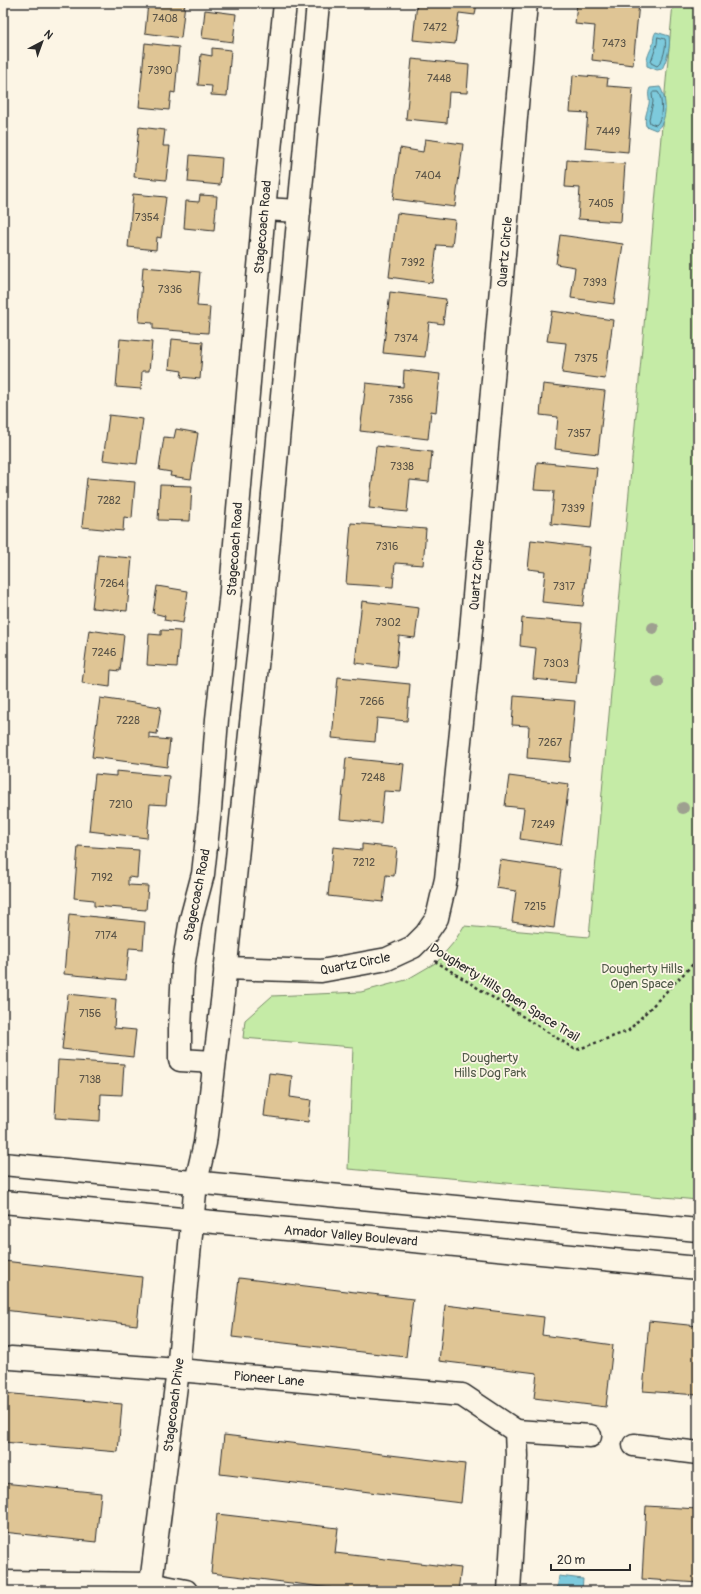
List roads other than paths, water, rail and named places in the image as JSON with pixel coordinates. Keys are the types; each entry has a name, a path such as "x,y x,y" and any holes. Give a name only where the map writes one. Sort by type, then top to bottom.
{"street":[{"name":"Stagecoach Road","path":"214,1062 180,1060 183,967 191,919 202,874 210,810 217,719 230,601 264,209 285,3"},
{"path":"193,1219 196,1182 205,1143 225,968 263,604 318,3"},
{"name":"Quartz Circle","path":"225,968 321,971 387,959 413,946 426,934 437,918 446,880 469,653 526,3"},
{"path":"264,209 299,211"},
{"path":"230,601 263,604"},
{"path":"3,1164 698,1230"},
{"name":"Amador Valley Boulevard","path":"3,1202 698,1268"},
{"name":"Stagecoach Drive","path":"150,1587 178,1370 193,1219"},
{"name":"Pioneer Lane","path":"11,1358 178,1370 462,1395 516,1431 590,1436"},
{"path":"509,1591 517,1456 516,1431"},
{"path":"634,1445 698,1453"},
{"path":"3,1582 150,1587 186,1591"}],"water":[{"path":"656,32 669,36 668,52 664,65 662,69 657,70 647,66 648,57"},
{"path":"660,87 664,97 665,110 663,121 656,130 646,126 645,123 649,104 650,88"},
{"path":"559,1576 583,1579 582,1591 557,1591"}],"park label":[{"name":"Dougherty Hills Open Space","path":"642,976"},
{"name":"Dougherty Hills Dog Park","path":"490,1064"}]}
